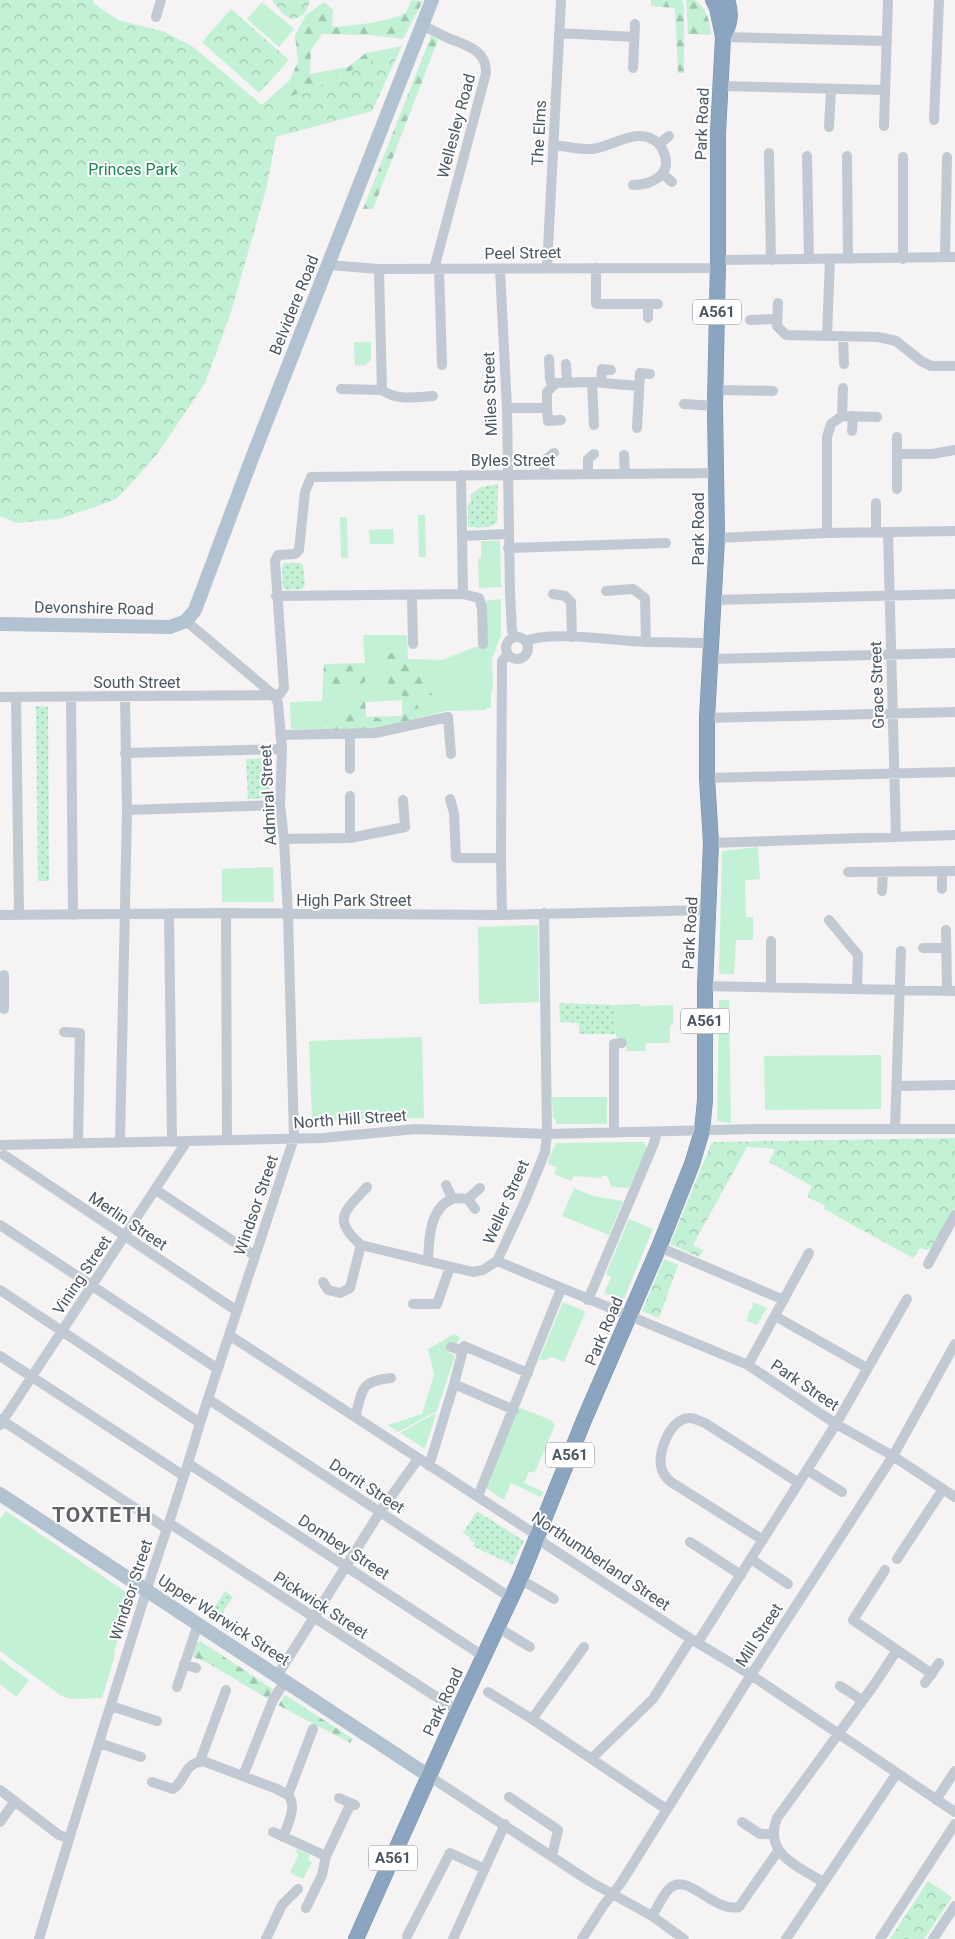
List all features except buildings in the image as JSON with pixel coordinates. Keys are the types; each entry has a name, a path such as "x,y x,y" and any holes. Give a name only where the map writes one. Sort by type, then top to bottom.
{"highway":[{"name":"Park Road","path":"429,1776 520,1579 584,1420 659,1247 692,1164 702,1131 705,1100 705,986 711,843 707,778 707,718 717,538 715,390 718,264 718,133 724,36 730,23 730,12 718,1"},
{"name":"A561","path":"356,1939 429,1776"}],"main road":[{"name":"Belvidere Road","path":"186,621 195,610 432,0"},
{"name":"Devonshire Road","path":"0,624 170,627 186,621"},
{"name":"Upper Warwick Street","path":"0,1494 429,1776"}],"street":[{"path":"156,17 160,0"},
{"name":"The Elms","path":"547,267 561,0"},
{"path":"884,126 888,0"},
{"path":"934,120 939,0"},
{"path":"633,68 635,24"},
{"name":"Wellesley Road","path":"423,25 474,49 485,60 486,66 486,73 436,268 442,365"},
{"path":"559,33 634,37"},
{"path":"724,36 887,41"},
{"path":"721,86 885,90"},
{"path":"829,128 831,90"},
{"path":"659,144 669,136"},
{"path":"554,145 592,149 614,143 622,138 634,137 644,137 659,144 666,158 663,174 645,185 633,185"},
{"path":"769,154 771,260"},
{"path":"807,156 808,259"},
{"path":"847,156 848,258"},
{"path":"903,157 904,259"},
{"path":"947,157 950,257"},
{"path":"663,174 672,182"},
{"name":"Peel Street","path":"328,265 379,269 596,268 718,264 771,260 950,257"},
{"path":"827,336 830,259"},
{"path":"596,268 592,304 653,304 648,318"},
{"path":"379,269 382,390"},
{"name":"Miles Street","path":"500,269 507,408 508,548 512,630 514,637"},
{"path":"778,303 777,326 786,335 878,337 896,341 921,361 931,366 955,366"},
{"path":"750,320 777,319"},
{"path":"843,336 844,364"},
{"path":"549,359 552,385"},
{"path":"566,364 567,383"},
{"path":"594,425 596,383 602,369 611,370"},
{"path":"637,428 640,373 650,374"},
{"path":"561,420 548,421 547,392 556,383 638,386"},
{"path":"844,388 847,416 852,431"},
{"path":"341,389 382,390 390,396 401,398 433,396"},
{"path":"715,390 773,391"},
{"path":"684,404 715,406"},
{"path":"507,408 547,408"},
{"path":"827,533 827,437 831,424 847,416 877,417"},
{"path":"897,437 897,489"},
{"path":"897,454 932,454 955,450"},
{"path":"544,474 544,460 554,453"},
{"path":"588,474 588,460 594,454"},
{"path":"624,455 625,474"},
{"name":"Byles Street","path":"276,596 275,561 278,555 296,554 299,550 304,492 310,477 715,473"},
{"path":"461,475 463,594"},
{"path":"876,503 876,532"},
{"path":"717,538 827,533 955,531"},
{"name":"Grace Street","path":"888,532 896,836"},
{"path":"462,536 508,534"},
{"path":"508,548 666,543"},
{"path":"606,591 633,589 645,598 646,642"},
{"path":"412,594 413,644"},
{"path":"186,621 274,695 280,694 284,688 276,596 463,594 479,598 482,608 483,644"},
{"path":"553,594 566,596 571,602 572,637"},
{"path":"714,600 955,594"},
{"path":"514,637 520,637 526,641 528,648 524,657 514,659 508,654 507,643 514,637"},
{"path":"526,641 533,638 572,637 646,642 711,643"},
{"path":"710,659 955,653"},
{"path":"502,915 502,661 508,654"},
{"name":"South Street","path":"0,697 274,695"},
{"name":"Admiral Street","path":"274,695 278,703 282,749 280,805 284,839 288,915 294,1138"},
{"path":"16,697 19,915"},
{"path":"71,697 73,915"},
{"path":"120,1142 127,810 125,697"},
{"path":"707,718 955,712"},
{"path":"280,735 375,732 448,717 451,754"},
{"path":"350,734 350,769"},
{"path":"125,753 282,749"},
{"path":"707,778 955,772"},
{"path":"350,796 350,838"},
{"path":"450,799 454,812 456,858 501,858"},
{"path":"284,839 350,838 405,827 403,800"},
{"path":"127,810 280,805"},
{"path":"711,843 955,835"},
{"path":"854,870 883,872 955,871"},
{"path":"942,871 942,889"},
{"path":"882,891 883,872"},
{"name":"High Park Street","path":"0,915 226,913 288,915 502,915 709,910"},
{"path":"226,913 227,1140"},
{"name":"Weller Street","path":"360,1245 450,1267 478,1271 497,1261 525,1201 544,1152 547,1134 544,913"},
{"path":"169,914 172,1141"},
{"path":"829,920 858,955 856,988"},
{"path":"705,986 951,991 946,930"},
{"path":"771,941 771,987"},
{"path":"923,948 946,948"},
{"path":"895,1129 901,951"},
{"path":"4,975 2,992 4,1009"},
{"path":"64,1032 80,1033 78,1143"},
{"path":"614,1133 614,1044 622,1043"},
{"path":"897,1086 955,1085"},
{"name":"North Hill Street","path":"3,1151 78,1143 323,1138 416,1129 547,1134 955,1129"},
{"path":"588,1300 657,1132"},
{"name":"Windsor Street","path":"39,1939 147,1590 189,1464 200,1423 294,1138"},
{"name":"Vining Street","path":"1,1421 92,1287 187,1141"},
{"name":"Merlin Street","path":"3,1151 125,1237 237,1311"},
{"path":"446,1184 452,1198"},
{"path":"323,1282 328,1290 340,1293 350,1288 360,1245 347,1234 343,1223 346,1210 367,1187"},
{"path":"428,1261 428,1240 435,1218 441,1207 452,1198 468,1199 480,1188"},
{"path":"156,1190 254,1255"},
{"path":"468,1199 475,1209"},
{"path":"928,1264 955,1215"},
{"path":"0,1225 218,1369"},
{"path":"659,1247 784,1300"},
{"path":"748,1365 809,1253"},
{"name":"Park Street","path":"497,1261 748,1365 836,1424 893,1456 955,1497"},
{"path":"413,1304 437,1304 450,1267"},
{"path":"478,1496 561,1289"},
{"path":"0,1290 200,1423"},
{"path":"591,1759 653,1699 751,1559 836,1424 907,1299"},
{"path":"775,1316 867,1368"},
{"name":"Northumberland Street","path":"229,1335 418,1459 478,1496 538,1536 545,1544 751,1675 836,1734 955,1812"},
{"path":"451,1347 463,1348 528,1373"},
{"path":"429,1466 463,1348"},
{"name":"Mill Street","path":"582,1939 621,1883 751,1675 893,1456 954,1349"},
{"path":"0,1356 184,1476"},
{"path":"355,1417 365,1385 374,1379 391,1378"},
{"path":"454,1384 514,1410"},
{"name":"Dorrit Street","path":"208,1400 511,1598"},
{"path":"763,1540 664,1476 660,1457 668,1433 674,1425 682,1420 691,1418 705,1423 799,1483"},
{"name":"Pickwick Street","path":"1,1421 458,1711"},
{"path":"243,1776 281,1678 314,1618 380,1512 418,1459"},
{"name":"Dombey Street","path":"189,1464 483,1656"},
{"path":"807,1470 842,1492"},
{"path":"897,1558 943,1489"},
{"path":"690,1542 740,1575"},
{"path":"751,1559 788,1584"},
{"path":"885,1570 853,1620 932,1674"},
{"path":"520,1579 554,1599"},
{"path":"177,1687 198,1624"},
{"path":"497,1627 530,1647"},
{"path":"532,1719 584,1647"},
{"path":"823,1882 784,1857 778,1851 772,1834 777,1818 897,1650"},
{"path":"925,1683 939,1663"},
{"path":"184,1664 196,1668"},
{"path":"840,1686 862,1700"},
{"path":"200,1761 226,1690"},
{"path":"488,1692 532,1719 666,1809"},
{"path":"111,1706 157,1721"},
{"path":"288,1795 313,1729"},
{"path":"99,1743 140,1758"},
{"path":"152,1782 173,1789 179,1784 188,1767 200,1761 243,1776 288,1795 292,1804 290,1818 283,1837"},
{"path":"936,1800 955,1771"},
{"path":"786,1939 897,1773"},
{"path":"429,1776 612,1895 652,1916 684,1939"},
{"path":"0,1790 59,1835 69,1838"},
{"path":"306,1908 322,1876 326,1856 353,1804 339,1798"},
{"path":"509,1798 558,1830 552,1856"},
{"path":"0,1822 15,1801"},
{"path":"742,1822 760,1834 772,1834"},
{"path":"453,1939 505,1824"},
{"path":"880,1939 955,1824"},
{"path":"273,1832 326,1856"},
{"path":"652,1916 669,1889 675,1885 682,1884 691,1886 726,1908 739,1907 778,1851"},
{"path":"407,1936 450,1853 485,1869"},
{"path":"266,1939 282,1905 298,1888"},
{"path":"933,1939 955,1906"}],"green space":[{"name":"Princes Park","path":"0,0 93,0 93,3 118,20 165,32 193,47 262,105 313,89 402,46 372,111 276,137 267,186 231,312 205,383 158,453 116,499 59,519 16,523 0,516"},
{"path":"272,0 310,0 304,14 291,19 283,14"},
{"path":"411,0 423,1 403,39 369,35 322,34 311,50 310,74 348,67 366,53 402,46 394,55 329,90 262,105 290,80 298,61 295,35 306,15 324,2 333,10 332,26 336,27 371,23 398,16 406,13"},
{"path":"651,0 682,0 684,6 684,73 678,73 675,8 651,6"},
{"path":"686,0 695,0 705,11 709,20 711,35 688,34"},
{"path":"262,2 294,29 279,47 247,19"},
{"path":"231,9 289,60 259,93 202,42"},
{"path":"431,36 438,40 373,209 363,209"},
{"path":"354,342 371,342 371,360 365,365 355,366"},
{"path":"498,484 497,522 487,527 468,527 468,505 472,499 469,496 481,487"},
{"path":"418,515 425,515 426,557 419,557"},
{"path":"340,517 347,517 348,558 341,558"},
{"path":"393,529 394,544 370,544 369,530"},
{"path":"481,541 500,541 501,587 479,588 478,559 481,558"},
{"path":"284,563 300,563 303,565 305,585 302,589 287,590 283,588 282,567"},
{"path":"501,599 501,635 492,659 493,688 491,708 486,708 486,710 445,711 375,730 291,729 290,702 322,701 324,664 365,663 364,635 407,635 408,659 442,660 475,647 484,647 484,601","holes":["402,700 402,716 366,717 365,702"]},
{"path":"391,653 404,654 408,659 423,660 425,663 427,688 433,695 414,696 411,699 418,706 418,710 412,715 411,721 375,730 321,730 324,722 338,712 345,713 349,703 354,700 365,701 366,717 375,717 387,722 397,716 402,716 402,710 407,708 406,699 401,695 391,696 387,689 390,674 385,667 385,659"},
{"path":"324,664 350,664 354,672 364,675 365,682 340,692 333,690 323,691"},
{"path":"36,706 48,707 49,881 38,881"},
{"path":"269,758 270,798 248,799 246,759"},
{"path":"758,847 760,879 745,880 746,917 753,917 753,940 736,940 734,974 719,974 722,851"},
{"path":"273,867 274,902 222,902 222,869"},
{"path":"538,925 539,1002 479,1004 478,927"},
{"path":"719,1000 729,1000 731,1123 717,1121"},
{"path":"559,1003 616,1005 616,1034 579,1034 579,1023 560,1022"},
{"path":"640,1004 640,1006 673,1005 673,1025 670,1025 670,1043 646,1043 645,1051 626,1051 627,1042 623,1043 616,1036 616,1005"},
{"path":"422,1037 424,1118 312,1121 309,1041"},
{"path":"881,1055 881,1109 765,1110 764,1056"},
{"path":"552,1097 607,1097 607,1124 556,1124 556,1120 553,1118"},
{"path":"955,1138 955,1208 933,1247 926,1250 920,1248 913,1258 824,1209 825,1206 808,1197 812,1186 769,1162 775,1149 747,1147 693,1245 703,1250 699,1257 670,1244 712,1142"},
{"path":"644,1142 647,1148 628,1188 612,1187 607,1176 602,1176 601,1178 574,1176 571,1181 554,1174 557,1168 547,1163 556,1143"},
{"path":"574,1188 593,1196 623,1201 609,1235 562,1216"},
{"path":"629,1219 653,1229 623,1301 604,1293 611,1277 606,1274"},
{"path":"664,1259 678,1265 659,1318 642,1311"},
{"path":"563,1302 585,1313 564,1362 552,1357 539,1360"},
{"path":"753,1302 767,1308 757,1325 745,1320 747,1320 750,1309 752,1310"},
{"path":"454,1334 460,1337 457,1344 450,1343 447,1351 455,1356 437,1411 398,1432 388,1425 422,1414 434,1375 428,1349"},
{"path":"521,1408 551,1420 555,1425 536,1470 529,1472 524,1483 544,1492 541,1497 511,1483 504,1500 486,1488 517,1410"},
{"path":"436,1414 425,1449 400,1433"},
{"path":"6,1511 132,1596 102,1698 71,1699 60,1695 0,1651 0,1519"},
{"path":"477,1511 524,1541 512,1565 473,1546 475,1543 463,1533"},
{"path":"225,1591 233,1597 217,1621 209,1616"},
{"path":"200,1641 273,1689 268,1699 208,1663 193,1657 196,1644"},
{"path":"0,1659 29,1680 16,1697 0,1684"},
{"path":"285,1695 353,1739 350,1743 278,1705"},
{"path":"295,1848 310,1855 308,1860 312,1862 303,1879 290,1873 298,1855"},
{"path":"928,1881 952,1897 924,1939 890,1939"}],"district":[{"name":"TOXTETH","path":"102,1515"}]}
